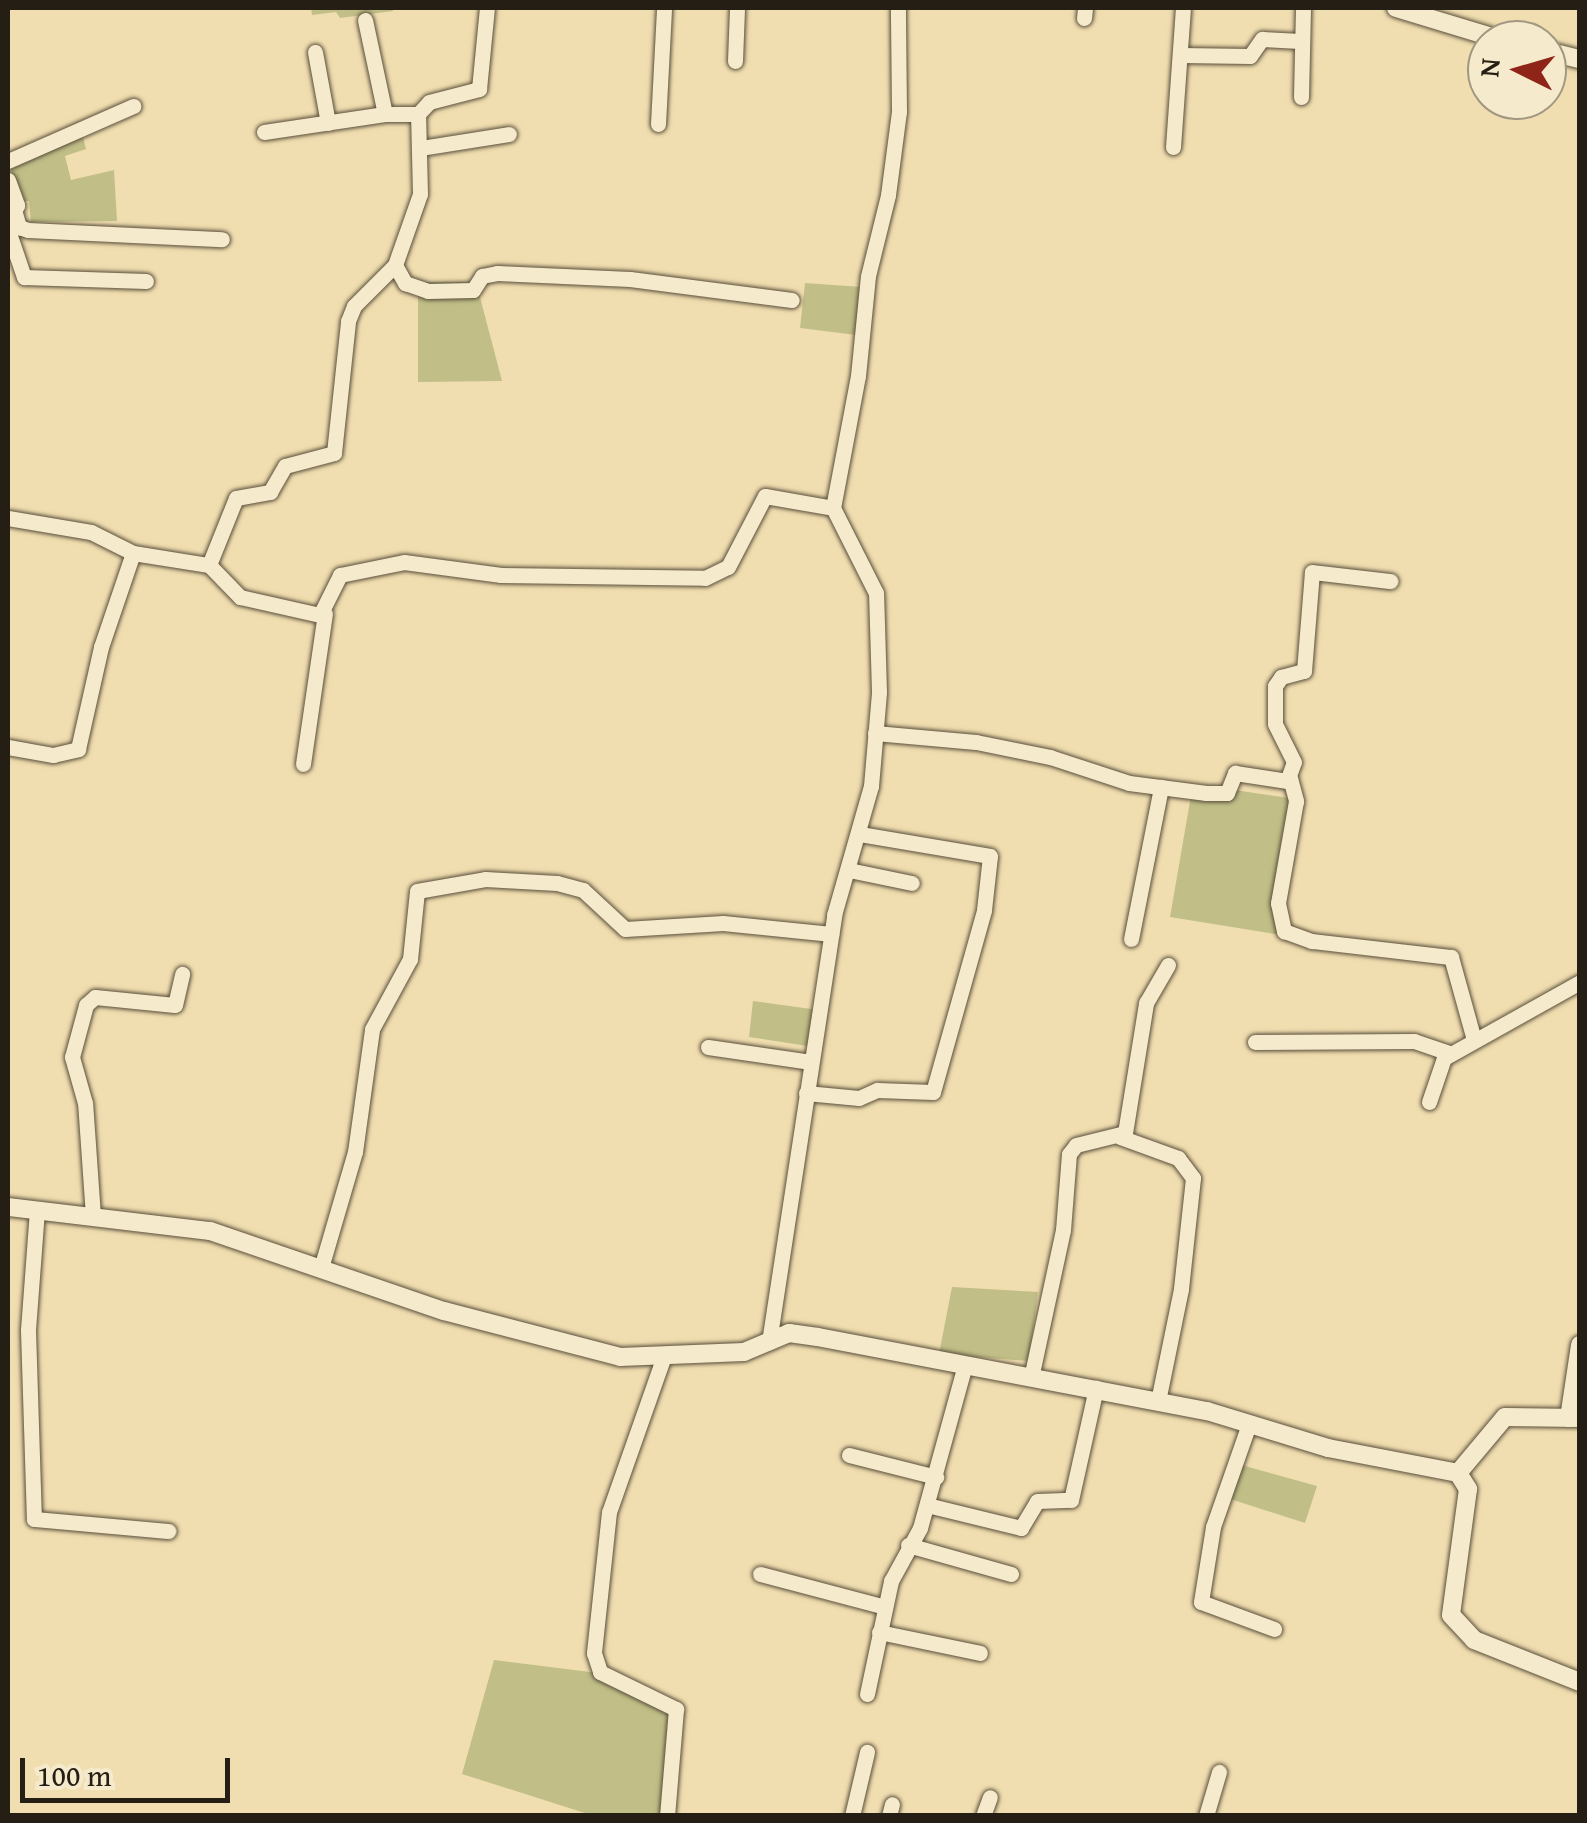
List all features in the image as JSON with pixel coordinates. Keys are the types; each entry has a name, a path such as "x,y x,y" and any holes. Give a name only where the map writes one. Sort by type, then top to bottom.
{"street":[{"path":"264,132 385,114 418,114 429,102 479,89 488,8"},
{"path":"658,124 664,8"},
{"path":"735,60 737,8"},
{"path":"769,1342 831,934 860,834 875,732 876,592 832,508 858,376 868,276 890,178 899,112 898,8"},
{"path":"1173,147 1184,8"},
{"path":"1301,97 1302,8"},
{"path":"1396,8 1467,29"},
{"path":"365,20 385,114"},
{"path":"1181,55 1250,56 1262,40 1300,41"},
{"path":"315,52 328,123"},
{"path":"8,161 133,106"},
{"path":"208,565 236,498 270,492 286,466 334,454 348,321 354,306 395,265 420,194 418,114"},
{"path":"421,148 510,134"},
{"path":"8,180 11,218 28,230 222,240"},
{"path":"8,230 26,278 146,281"},
{"path":"395,265 406,283 428,290 469,292 482,276 496,273 630,279 792,300"},
{"path":"302,764 325,614 340,575 404,562 501,575 706,578 728,566 765,496 832,508"},
{"path":"8,518 91,532 133,553 208,565 240,597 325,614"},
{"path":"8,747 53,755 78,749 101,647 133,553"},
{"path":"1390,580 1312,572 1304,671 1281,677 1276,686 1276,724 1290,745 1290,778 1296,801 1278,903 1284,931 1312,941 1451,957 1474,1040"},
{"path":"875,732 976,742 1161,788 1223,794 1235,774 1290,778"},
{"path":"1130,939 1161,788"},
{"path":"806,1093 859,1098 877,1090 933,1092 984,910 990,856 860,834"},
{"path":"849,870 912,884"},
{"path":"321,1268 353,1162 372,1029 410,959 417,890 485,879 557,883 583,890 625,929 723,923 831,934"},
{"path":"1120,1136 1131,1117 1149,989 1168,965"},
{"path":"94,1216 85,1103 72,1057 86,1005 95,997 174,1005 182,974"},
{"path":"1429,1102 1438,1066 1451,1054 1580,982"},
{"path":"1255,1042 1414,1040 1451,1054"},
{"path":"708,1047 811,1062"},
{"path":"1031,1378 1064,1230 1069,1154 1076,1145 1120,1136 1178,1158 1193,1178 1180,1289 1158,1401"},
{"path":"8,1207 210,1231 560,1344 620,1357 744,1352 788,1333 818,1337 964,1368 1158,1401 1458,1474 1468,1489 1452,1615 1474,1640 1580,1682"},
{"path":"37,1210 28,1330 34,1519 168,1531"},
{"path":"1458,1474 1505,1417 1574,1418 1580,1345"},
{"path":"664,1356 608,1512 594,1653 600,1672 676,1709 667,1816"},
{"path":"867,1694 885,1608 928,1505 964,1368"},
{"path":"928,1505 1020,1528 1038,1501 1071,1500 1096,1388"},
{"path":"1249,1424 1214,1527 1202,1602 1274,1629"},
{"path":"849,1455 936,1477"},
{"path":"908,1546 1011,1574"},
{"path":"760,1574 885,1608"},
{"path":"879,1632 980,1654"},
{"path":"852,1816 868,1752"},
{"path":"1206,1816 1218,1772"},
{"path":"983,1816 990,1796"}],"shaded area":[{"path":"311,8 393,11 340,18 336,12 312,15"},
{"path":"80,125 86,149 65,156 71,180 114,170 117,221 31,222 29,201 19,201 8,158"},
{"path":"418,282 476,282 502,381 418,382"},
{"path":"805,283 862,287 856,335 800,328"},
{"path":"1193,784 1289,798 1281,935 1170,917"},
{"path":"753,1001 826,1011 821,1048 749,1037"},
{"path":"952,1287 1038,1292 1029,1361 939,1354"},
{"path":"1238,1464 1317,1486 1305,1523 1227,1498"},
{"path":"494,1660 598,1673 676,1709 667,1815 591,1815 462,1774"}]}
